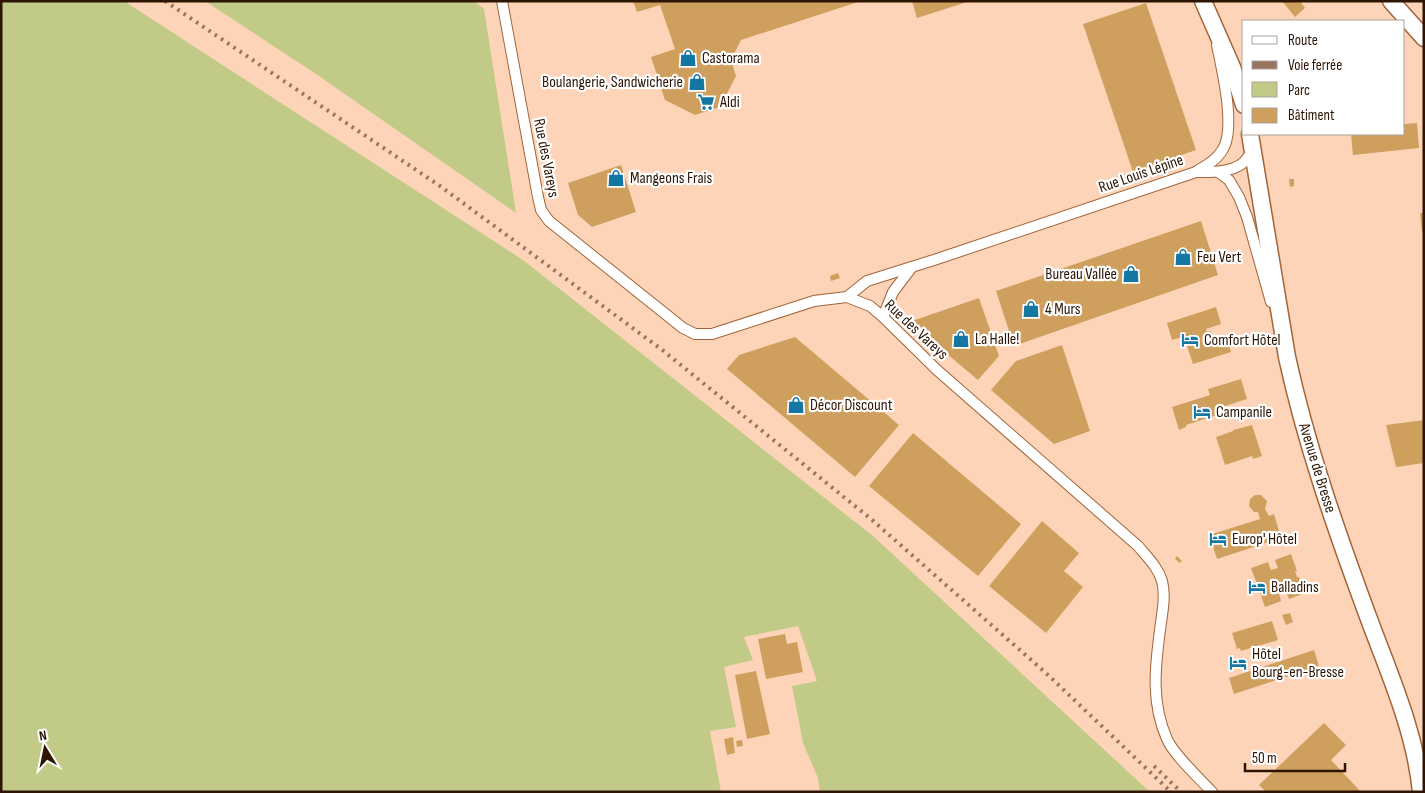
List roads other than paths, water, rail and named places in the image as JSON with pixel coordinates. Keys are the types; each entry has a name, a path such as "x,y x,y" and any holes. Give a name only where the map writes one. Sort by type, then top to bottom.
{"main road":[{"path":"1391,1 1424,38"},
{"path":"1205,7 1232,67 1242,99"},
{"name":"Avenue de Bresse","path":"1250,135 1294,390 1324,494 1405,718 1414,754 1420,792"}],"street":[{"name":"Rue des Vareys","path":"502,1 538,197 541,210 549,221 683,328 695,334 712,334 814,301 847,297 870,306 883,317 937,370 1138,546 1156,568 1162,579 1164,593 1155,667 1155,696 1160,718 1168,741 1190,769 1212,792"},
{"path":"1196,172 1214,160 1224,148 1228,132 1228,113 1217,45 1205,7"},
{"name":"Rue Louis Lépine","path":"847,297 868,281 1196,172 1218,172 1234,168 1243,163 1253,150"},
{"path":"1218,172 1229,180 1239,197 1247,217 1287,357"},
{"path":"883,317 893,292 912,267"}],"railway":[{"path":"165,1 440,186 661,349 871,519 1046,673 1171,792"},
{"path":"1154,766 1181,792"}],"place":[{"name":"Castorama","path":"688,58"},
{"name":"Boulangerie, Sandwicherie","path":"697,82"},
{"name":"Aldi","path":"706,102"},
{"name":"Mangeons Frais","path":"616,178"},
{"name":"Feu Vert","path":"1183,257"},
{"name":"Bureau Vallée","path":"1131,274"},
{"name":"4 Murs","path":"1031,309"},
{"name":"La Halle!","path":"961,339"},
{"name":"Comfort Hôtel","path":"1190,340"},
{"name":"Décor Discount","path":"796,405"},
{"name":"Campanile","path":"1202,412"},
{"name":"Europ' Hôtel","path":"1218,539"},
{"name":"Balladins","path":"1257,587"},
{"name":"Hôtel Bourg-en-Bresse","path":"1238,663"}]}
